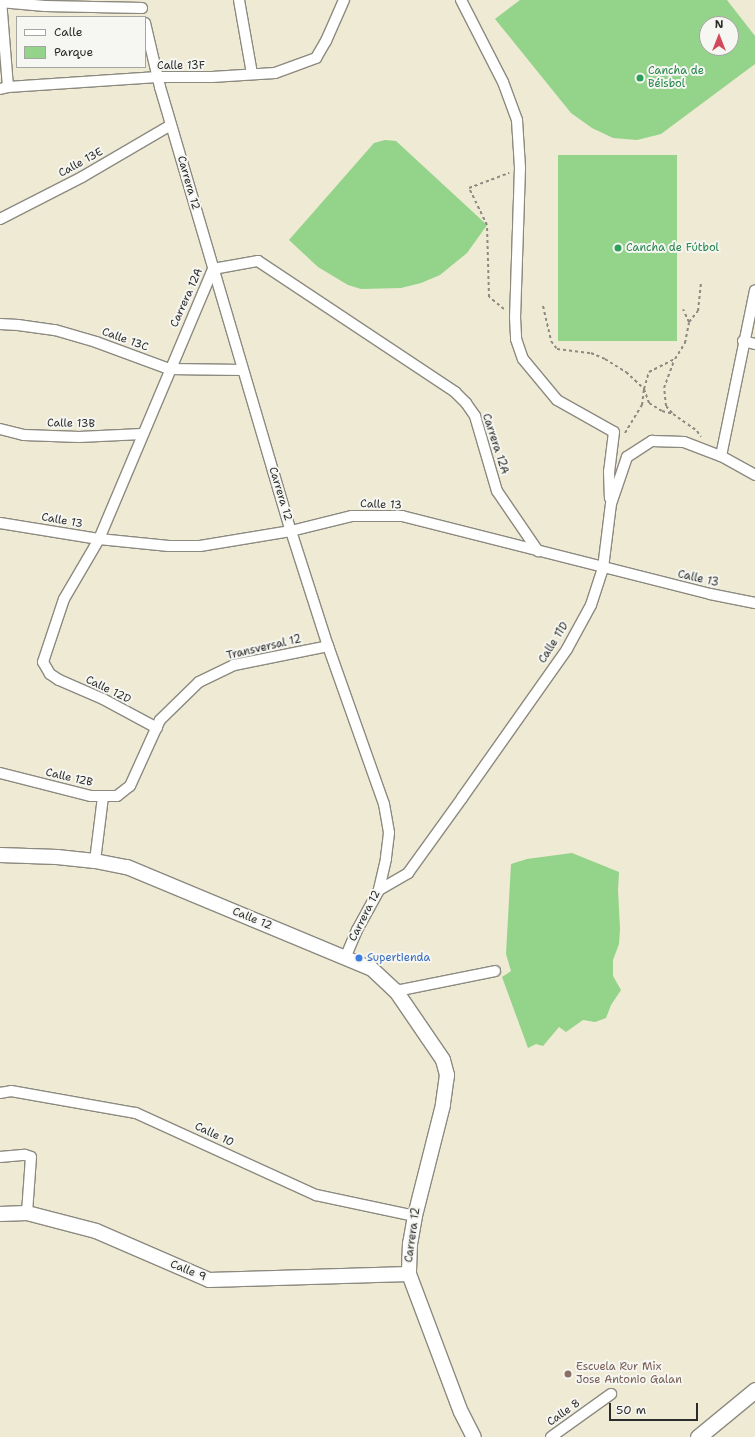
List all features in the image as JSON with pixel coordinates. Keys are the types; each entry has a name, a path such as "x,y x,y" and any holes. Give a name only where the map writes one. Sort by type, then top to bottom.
{"main road":[{"path":"698,1437 755,1390"}],"street":[{"path":"239,0 252,74"},
{"name":"Calle 13F","path":"4,88 158,77 212,77 274,73 316,58 326,41 344,0"},
{"path":"461,0 503,82 517,120 520,168 515,317 516,339 523,359 557,400 614,432 609,471 611,504"},
{"path":"4,88 0,1 46,6 142,8"},
{"name":"Carrera 12","path":"146,27 171,125 291,531 328,646 384,804 389,833 386,860 379,890 345,958"},
{"name":"Calle 13E","path":"0,219 82,177 171,125"},
{"name":"Carrera 12A","path":"50,674 43,662 64,599 99,539 169,369 213,269 258,261 455,392 466,403 474,416 497,491 538,551"},
{"path":"721,456 743,341 755,290"},
{"name":"Calle 13C","path":"0,324 18,324 55,330 96,342 169,369 243,370"},
{"path":"743,341 755,344"},
{"name":"Calle 13B","path":"0,429 24,435 79,438 142,434"},
{"name":"Calle 11D","path":"379,890 408,873 562,655 591,605 603,568 611,504 627,457 652,441 684,442 721,456 755,475"},
{"name":"Calle 13","path":"0,523 99,539 169,546 200,546 291,531 352,516 402,516 603,568 710,594 755,603"},
{"name":"Transversal 12","path":"156,728 160,720 199,682 234,665 328,646"},
{"name":"Calle 12D","path":"50,674 59,680 103,699 156,728"},
{"name":"Calle 12B","path":"0,773 92,796 117,796 130,786 156,728"},
{"path":"95,861 103,797"},
{"name":"Calle 12","path":"0,855 57,857 95,861 126,868 372,969 396,991"},
{"path":"396,991 495,971"},
{"name":"Carrera 12","path":"396,991 443,1060 447,1075 443,1105 414,1216 410,1243 409,1274 461,1412 474,1437"},
{"name":"Calle 10","path":"0,1093 11,1091 136,1113 316,1195 414,1216"},
{"path":"0,1157 30,1155 27,1213"},
{"name":"Calle 9","path":"0,1214 27,1213 96,1231 209,1280 409,1274"},
{"name":"Calle 8","path":"551,1437 611,1394"}],"path":[{"path":"515,317 489,297 487,226 469,188 520,168"},
{"path":"701,282 698,311 689,322 685,343 674,359 664,388 666,406 673,414 697,431 709,451"},
{"path":"544,306 551,341 556,349 591,353 605,359 626,372 644,389 649,403 662,411 673,414"},
{"path":"683,309 689,322"},
{"path":"623,437 642,405 644,389 649,372 674,359"}],"green space":[{"name":"Cancha de Béisbol","path":"520,0 727,0 755,36 755,64 661,134 637,140 613,138 592,128 571,113 495,19"},
{"path":"385,140 396,141 487,225 467,253 440,275 421,283 401,288 361,289 348,285 318,267 289,240 374,143"},
{"name":"Cancha de Fútbol","path":"558,155 677,155 677,341 558,341"},
{"path":"572,853 619,872 618,890 620,929 619,944 613,960 613,976 621,990 611,1005 606,1018 595,1022 583,1020 566,1032 559,1027 543,1046 536,1044 528,1048 502,977 511,971 506,954 511,864 527,859"}],"place":[{"name":"Cancha de Béisbol","path":"640,78"},
{"name":"Cancha de Fútbol","path":"618,248"},
{"name":"Supertienda","path":"359,958"},
{"name":"Escuela Rur Mix Jose Antonio Galan","path":"568,1374"}]}
